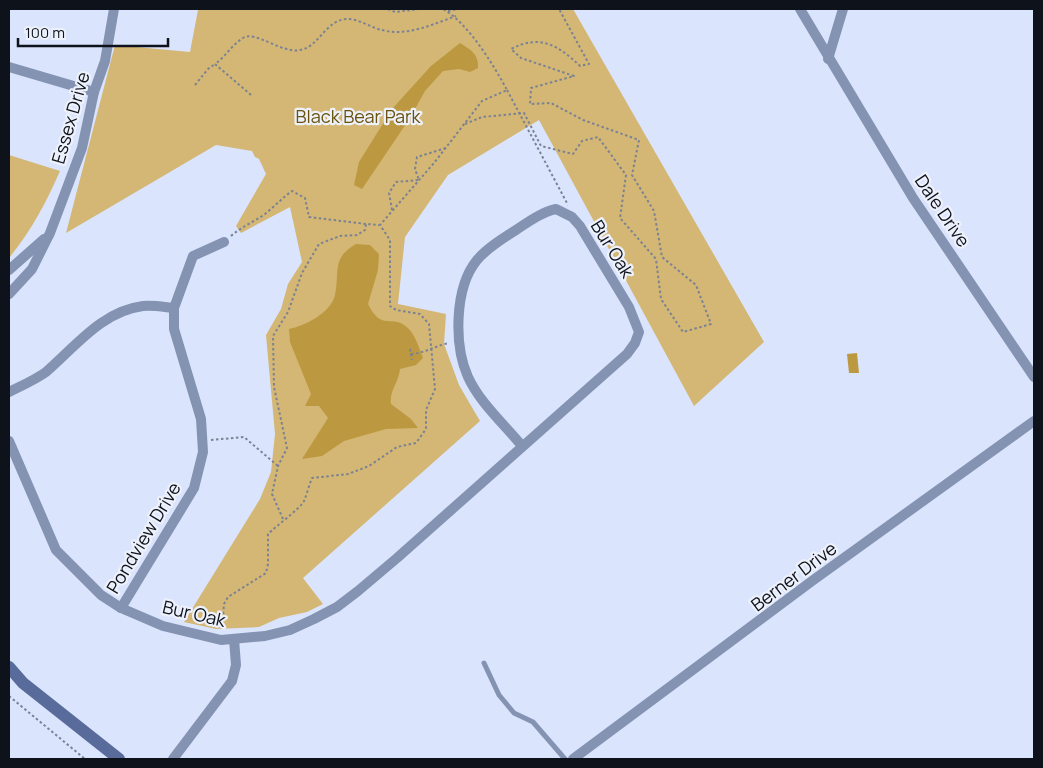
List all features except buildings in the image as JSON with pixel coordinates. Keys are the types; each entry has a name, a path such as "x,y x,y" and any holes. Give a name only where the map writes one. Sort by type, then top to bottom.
{"street":[{"name":"Essex Drive","path":"9,294 32,269 50,233 82,148 94,92 105,61 114,9"},
{"name":"Dale Drive","path":"800,9 828,59 913,198 1034,377"},
{"path":"828,59 843,9"},
{"path":"9,67 94,92"},
{"name":"Bur Oak","path":"9,441 56,550 101,595 121,608 163,626 221,640 265,636 290,630 337,607 397,558 627,354 635,343 639,332 629,307 580,226 565,213 556,210 536,218 502,239 476,261 468,277 463,295 459,342 465,369 478,394 522,446"},
{"name":"Essex Drive","path":"9,270 50,233"},
{"name":"Pondview Drive","path":"121,608 194,488 203,452 201,419 174,329 174,308 193,256 224,242"},
{"path":"9,392 44,373 90,331 122,313 144,306 174,308"},
{"name":"Berner Drive","path":"573,759 812,581 1034,420"},
{"path":"173,759 232,681 236,665 234,639"},
{"path":"9,667 23,683 119,759"}],"lane":[{"path":"484,663 499,696 514,713 533,722 565,759"}],"path":[{"path":"388,9 395,12 420,9"},
{"path":"444,9 456,16 497,72 568,203 565,213"},
{"path":"448,12 457,9"},
{"path":"465,124 482,117 524,113 540,146 573,154 582,141 598,137 626,175 620,218 656,259 661,299 683,332 711,324 696,285 662,257 654,211 632,175 638,140 583,120 551,103 530,104 531,88 574,76 521,58 511,49 521,43 543,41 567,54 580,66 589,64 559,9"},
{"path":"195,85 208,68 215,64 244,37 254,36 283,50 301,50 312,43 328,26 347,19 384,31 413,31 456,16"},
{"path":"215,64 251,95"},
{"path":"380,225 446,148 482,101 507,90"},
{"path":"419,180 415,169 417,157 446,148"},
{"path":"392,211 389,193 396,182 419,180"},
{"path":"224,242 292,191 305,198 309,217 380,225"},
{"path":"282,519 272,494 278,466 287,448 274,387 273,336 288,312 302,273 320,244 340,236 357,235 365,230 366,224"},
{"path":"221,640 224,604 228,597 266,573 268,564 268,534 282,519 298,509 304,501 312,478 348,474 369,466 398,447 416,443 426,429 426,410 435,389 429,324 420,314 396,310 390,306 390,240 380,225"},
{"path":"412,354 426,352 432,347 459,342"},
{"path":"410,349 412,360"},
{"path":"202,440 244,437 278,466"},
{"path":"9,696 85,759"}],"green space":[{"name":"Black Bear Park","path":"573,9 764,342 694,406 539,120 448,175 405,237 398,304 446,314 444,344 459,385 480,421 303,578 323,604 307,612 279,618 259,627 216,629 184,622 260,499 271,472 275,434 266,335 281,309 288,284 302,262 290,207 241,233 236,226 266,174 259,159 255,157 252,151 216,145 66,233 115,45 190,52 198,10"},
{"path":"9,155 60,171 37,216 9,258"}],"shaded area":[{"path":"460,43 471,50 476,56 478,68 470,72 459,69 443,71 425,91 410,118 362,189 354,185 359,162 392,109 431,66"},
{"path":"356,244 370,245 379,254 378,270 368,304 373,313 378,318 403,324 409,329 423,358 416,365 400,369 391,399 391,404 411,419 418,428 386,429 344,441 322,456 302,459 328,418 319,406 305,406 311,394 290,342 289,329 316,318 332,302 335,295 340,260 348,249"},
{"path":"857,353 859,373 849,373 847,354"}]}
